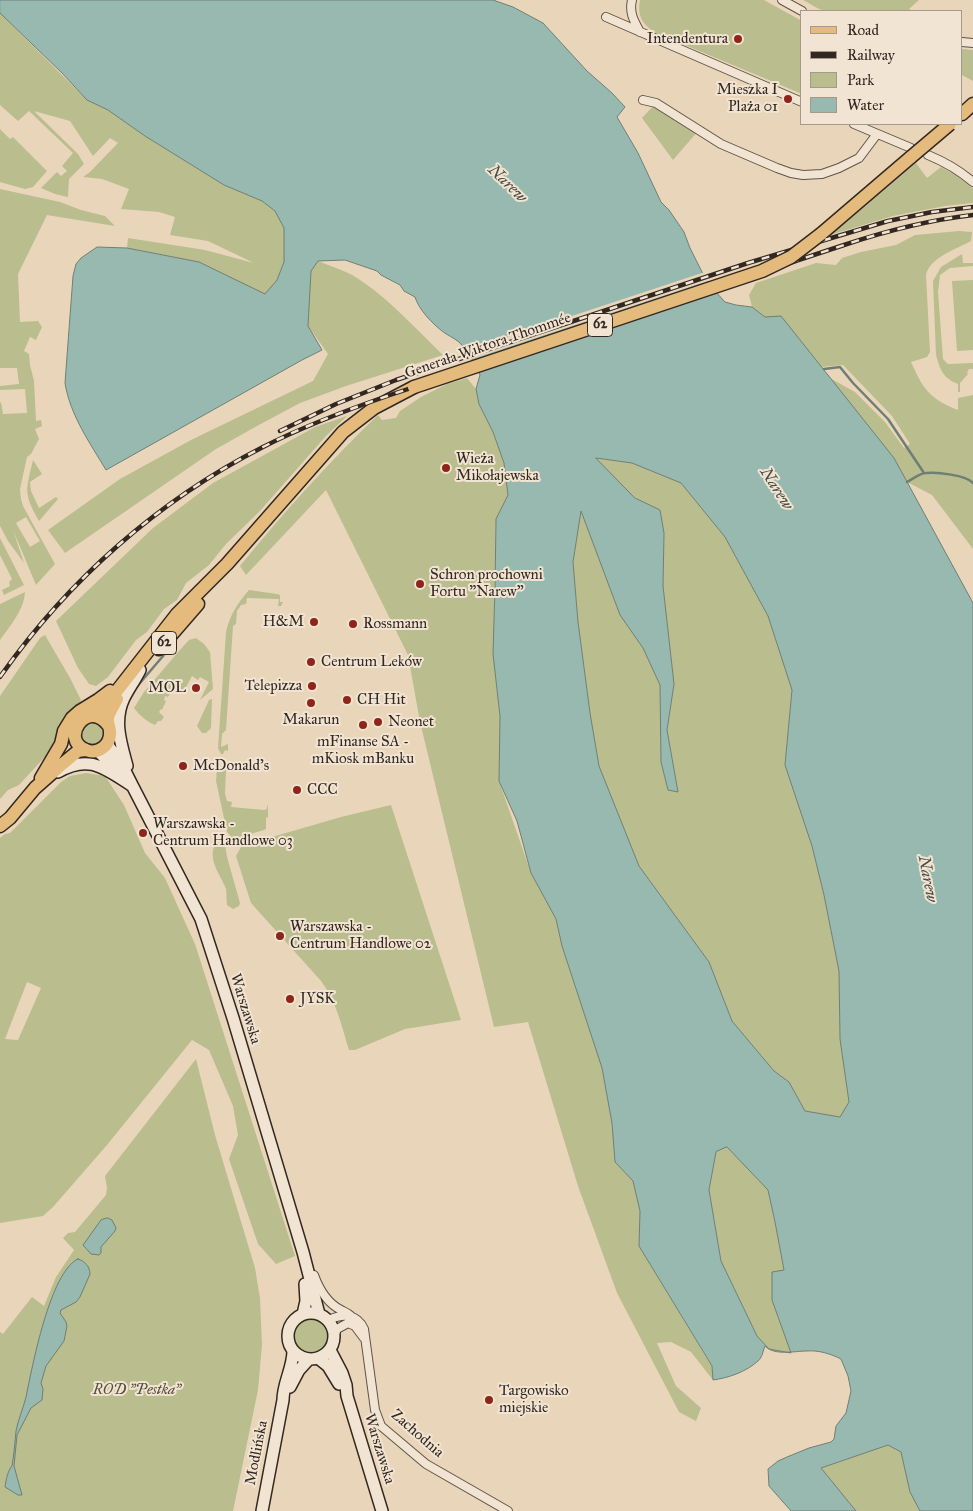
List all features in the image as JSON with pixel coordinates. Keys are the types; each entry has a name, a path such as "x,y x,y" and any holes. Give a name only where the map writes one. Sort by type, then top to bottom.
{"main road":[{"path":"963,113 973,104"},
{"name":"Generała Wiktora Thommée","path":"94,716 102,710 177,614 227,564 335,441 354,422 369,411 421,384 768,269 797,253 821,234 911,153 949,125"},
{"name":"Generała Wiktora Thommée","path":"108,725 108,716 122,692 210,589 227,564"},
{"path":"132,785 122,749 118,724 124,699 140,670"},
{"name":"62","path":"41,781 72,718 80,710 98,700 124,680"},
{"path":"94,716 101,718 108,725"},
{"name":"62","path":"0,826 10,818 76,739 75,730 79,722 87,717 94,716"},
{"name":"62","path":"108,725 110,733 108,742"},
{"path":"76,739 78,744 85,750 94,752 106,746 108,742"},
{"name":"Warszawska","path":"108,742 109,747 120,761 200,919 236,1027 324,1317"},
{"name":"62","path":"41,781 78,752 85,750"},
{"name":"Warszawska","path":"98,751 132,785"},
{"path":"41,781 68,766 79,763 91,763 104,767 132,785"},
{"name":"Warszawska","path":"303,1252 306,1301 303,1314"},
{"path":"313,1313 324,1317 332,1326 335,1334 330,1350 326,1354 313,1359 298,1355 293,1351 288,1340 289,1328 296,1318 303,1314 313,1313"},
{"name":"Warszawska","path":"330,1350 346,1385 346,1396"},
{"name":"Modlińska","path":"262,1511 283,1400 283,1390 291,1366 293,1351"},
{"name":"Warszawska","path":"313,1359 328,1366 346,1396 382,1511"},
{"name":"Modlińska","path":"283,1400 299,1370 313,1359"}],"street":[{"path":"632,0 630,7 632,17 640,32"},
{"path":"782,0 800,10"},
{"path":"606,17 800,101"},
{"path":"643,100 656,104 721,144 777,168 803,175 822,174 859,158 877,134"},
{"path":"856,125 911,153"},
{"path":"928,156 960,170 973,182"},
{"name":"Zachodnia","path":"303,1252 324,1296 341,1310 356,1317 364,1329 374,1410 381,1426 426,1464 508,1511"},
{"path":"324,1317 352,1316"},
{"path":"335,1334 337,1329 348,1323 355,1326 364,1339"}],"green space":[{"path":"640,0 764,0 800,20 800,93 654,32 641,19 639,10"},
{"path":"803,0 919,0 909,9 910,10 819,9"},
{"path":"0,13 87,100 108,110 145,136 224,185 262,201 275,211 284,228 284,262 277,280 265,295 199,262 127,248 128,238 205,250 254,263 208,241 170,235 175,217 159,212 121,209 129,189 102,179 83,177 118,143 110,138 93,156 70,121 34,111 78,154 84,164 69,179 68,197 41,188 57,172 61,176 67,171 62,166 73,153 29,111 18,121 0,105"},
{"path":"963,49 973,50 973,81 963,76"},
{"path":"656,103 699,130 673,160 642,118"},
{"path":"0,129 10,139 13,137 47,171 33,187 25,189 0,182"},
{"path":"916,163 927,178 941,167 959,177 973,187 973,203 945,206 893,216 830,235 861,210"},
{"path":"0,189 60,202 105,216 115,226 47,215 18,274 20,322 38,321 42,327 36,340 30,337 24,351 29,354 34,381 36,421 41,420 42,426 35,429 39,439 31,454 27,457 20,489 23,506 55,564 36,585 13,530 24,563 0,526 0,403 3,414 27,413 25,389 0,390 0,386 19,384 17,368 0,368","holes":["26,517 40,541 30,547 16,523"]},
{"path":"959,231 972,232 971,241 938,258 926,275 930,352 927,357 911,362 928,392 948,406 958,410 958,398 973,395 973,549 932,495 907,482 894,458 828,377 855,392 885,422 904,448 910,444 892,416 843,365 821,367 781,317 765,317 752,307 749,295 756,283 816,263 836,265 842,258 896,245 915,235"},
{"path":"962,254 963,263 973,263 973,266 950,268 940,275 938,292 943,359 948,364 973,363 973,369 969,369 968,374 960,383 960,392 958,392 958,384 943,373 936,355 933,281 941,267"},
{"path":"318,261 353,275 374,290 443,355 300,403 216,449 65,553 48,530 120,479 191,440 313,381 328,354 308,326 311,271"},
{"path":"973,280 973,350 957,351 952,281"},
{"path":"467,378 476,389 479,404 493,432 504,464 508,495 496,519 494,617 496,681 500,716 499,781 531,873 556,919 562,946 602,1068 612,1123 615,1162 633,1181 640,1211 639,1246 712,1367 713,1380 691,1352 671,1342 657,1343 676,1386 701,1408 696,1421 679,1412 617,1293 578,1186 528,1022 494,1027 420,722 408,655 326,490 246,575 240,566 307,488 378,415 382,420 396,418 400,411 421,397 447,384"},
{"path":"347,416 326,436 259,512 226,544 209,565 186,583 177,600 164,609 147,632 136,640 108,677 96,686 89,684 78,668 56,621 153,528 213,483 315,427"},
{"path":"595,458 632,463 681,483 725,537 768,616 792,690 785,765 812,846 839,971 840,1039 849,1102 841,1117 805,1111 789,1082 774,1071 732,1021 709,962 639,866 599,766 578,622 573,562 581,510 620,615 643,648 660,685 661,762 668,790 678,791 667,730 674,684 663,586 664,533 660,510 635,498"},
{"path":"33,460 42,474 30,482 31,491 39,508 56,497 58,499 39,521 30,504 27,491"},
{"path":"0,538 24,585 4,595 2,590 10,586 9,582 12,579 0,555"},
{"path":"249,590 280,595 280,602 283,602 281,606 278,606 279,599 247,598 246,604 241,605 237,611 236,624 233,626 226,730 222,734 221,747 228,744 228,751 225,750 221,754 218,748 226,632 235,609"},
{"path":"25,592 19,611 0,640 0,604"},
{"path":"45,635 81,700 54,747 19,785 8,790 0,799 0,696 40,638"},
{"path":"196,638 210,652 213,689 200,700 209,682 200,677 198,680 192,676 184,691 174,686 168,697 165,696 164,700 166,701 159,712 164,717 155,725 143,718 134,708 144,692 179,651 189,640"},
{"path":"212,699 211,728 206,733 202,733 197,726 209,700"},
{"path":"93,722 98,723 104,729 104,739 98,745 93,746 88,745 82,739 81,734 82,729 88,723"},
{"path":"222,766 226,770 225,794 227,801 232,802 231,807 264,810 267,809 267,805 268,818 266,817 266,829 237,838 232,838 227,832 216,781 217,768"},
{"path":"86,773 105,776 124,805 145,853 165,878 195,944 295,1256 276,1264 258,1244 229,1159 238,1135 233,1106 209,1050 192,1040 107,1145 53,1207 43,1216 0,1223 0,838 10,833 61,782 70,776","holes":["27,982 41,988 18,1040 5,1039"]},
{"path":"391,805 461,1020 405,1029 355,1050 349,1050 331,997 321,981 251,903 236,856 241,847 248,844 341,817"},
{"path":"220,842 225,845 240,903 239,906 233,909 227,905 226,889 213,861 213,849 216,843"},
{"name":"ROD \"Pestka\"","path":"196,1059 215,1135 255,1268 260,1298 262,1345 258,1390 233,1511 0,1511 0,1332 3,1334 32,1297 44,1306 56,1277 74,1250 63,1238 68,1233 75,1232 106,1195 105,1176"},
{"path":"727,1146 768,1190 784,1271 772,1300 791,1353 769,1349 757,1336 721,1261 709,1190 716,1152"},
{"path":"311,1318 318,1319 324,1323 328,1329 328,1343 324,1349 318,1353 311,1354 304,1353 298,1349 294,1343 293,1336 294,1329 298,1323 304,1319"},
{"path":"888,1445 901,1452 910,1492 920,1511 856,1511 821,1468"}],"water":[{"name":"Narew","path":"0,0 493,0 513,7 543,23 587,71 625,107 617,117 638,153 661,202 684,232 703,274 715,291 725,302 752,307 765,317 781,316 894,458 973,603 973,1511 920,1511 910,1492 901,1452 888,1445 821,1468 856,1511 791,1511 769,1486 768,1469 778,1461 809,1448 831,1442 834,1439 836,1426 846,1413 851,1391 848,1376 841,1359 816,1351 791,1352 772,1300 772,1272 784,1270 768,1190 727,1147 716,1152 709,1190 721,1261 757,1336 769,1349 765,1346 759,1360 748,1368 731,1376 713,1380 712,1366 639,1246 640,1211 633,1181 615,1162 612,1123 602,1068 562,946 556,919 531,873 517,821 499,781 500,716 493,654 496,519 508,495 504,463 493,432 479,404 476,389 480,375 471,358 459,342 442,331 430,320 415,297 404,291 400,285 377,271 345,260 318,261 311,271 308,326 322,350 106,470 76,417 65,383 73,276 76,264 81,258 97,247 127,248 199,262 265,294 277,280 284,262 284,228 275,211 262,201 224,185 145,136 108,110 87,100 0,13","holes":["596,458 632,463 681,483 725,537 768,616 792,690 785,765 812,846 839,971 840,1039 849,1102 840,1117 805,1111 789,1082 774,1071 732,1021 709,962 639,866 599,766 578,622 573,562 581,511 620,615 643,648 660,685 661,762 668,790 678,792 667,730 674,684 663,586 664,533 660,510 635,498"]},
{"path":"108,1218 112,1220 116,1228 115,1231 101,1247 99,1255 91,1254 83,1245 101,1220"},
{"path":"78,1259 87,1265 90,1274 76,1302 61,1310 60,1313 67,1326 64,1341 46,1366 41,1383 43,1389 42,1400 31,1408 17,1435 14,1466 22,1495 18,1495 5,1487 8,1473 12,1466 16,1431 38,1344 51,1300 59,1282 68,1267"}],"pier":[{"path":"705,272 711,280 469,360 463,352"}],"waterway":[{"path":"824,369 840,367 888,419 924,473"},
{"path":"907,482 921,474 931,473 958,476 973,483"},
{"path":"134,690 175,642"}],"railway":[{"path":"280,431 336,404 396,380 748,263 888,221 932,212 973,207"},
{"path":"0,677 55,608 118,546 152,517 188,492 225,468 278,439 390,395 860,240 924,223 973,215"}],"place":[{"name":"Intendentura","path":"738,39"},
{"name":"Mieszka I Plaża 01","path":"788,99"},
{"name":"Wieża Mikołajewska","path":"446,468"},
{"name":"Schron prochowni Fortu \"Narew\"","path":"420,584"},
{"name":"H&M","path":"314,622"},
{"name":"Rossmann","path":"353,624"},
{"name":"Centrum Leków","path":"311,662"},
{"name":"Telepizza","path":"312,686"},
{"name":"MOL","path":"196,688"},
{"name":"CH Hit","path":"347,700"},
{"name":"Makarun","path":"311,703"},
{"name":"Neonet","path":"378,722"},
{"name":"mFinanse SA - mKiosk mBanku","path":"363,725"},
{"name":"McDonald's","path":"183,766"},
{"name":"CCC","path":"297,790"},
{"name":"Warszawska - Centrum Handlowe 03","path":"143,833"},
{"name":"Warszawska - Centrum Handlowe 02","path":"280,936"},
{"name":"JYSK","path":"290,999"},
{"name":"Targowisko miejskie","path":"489,1400"}]}
